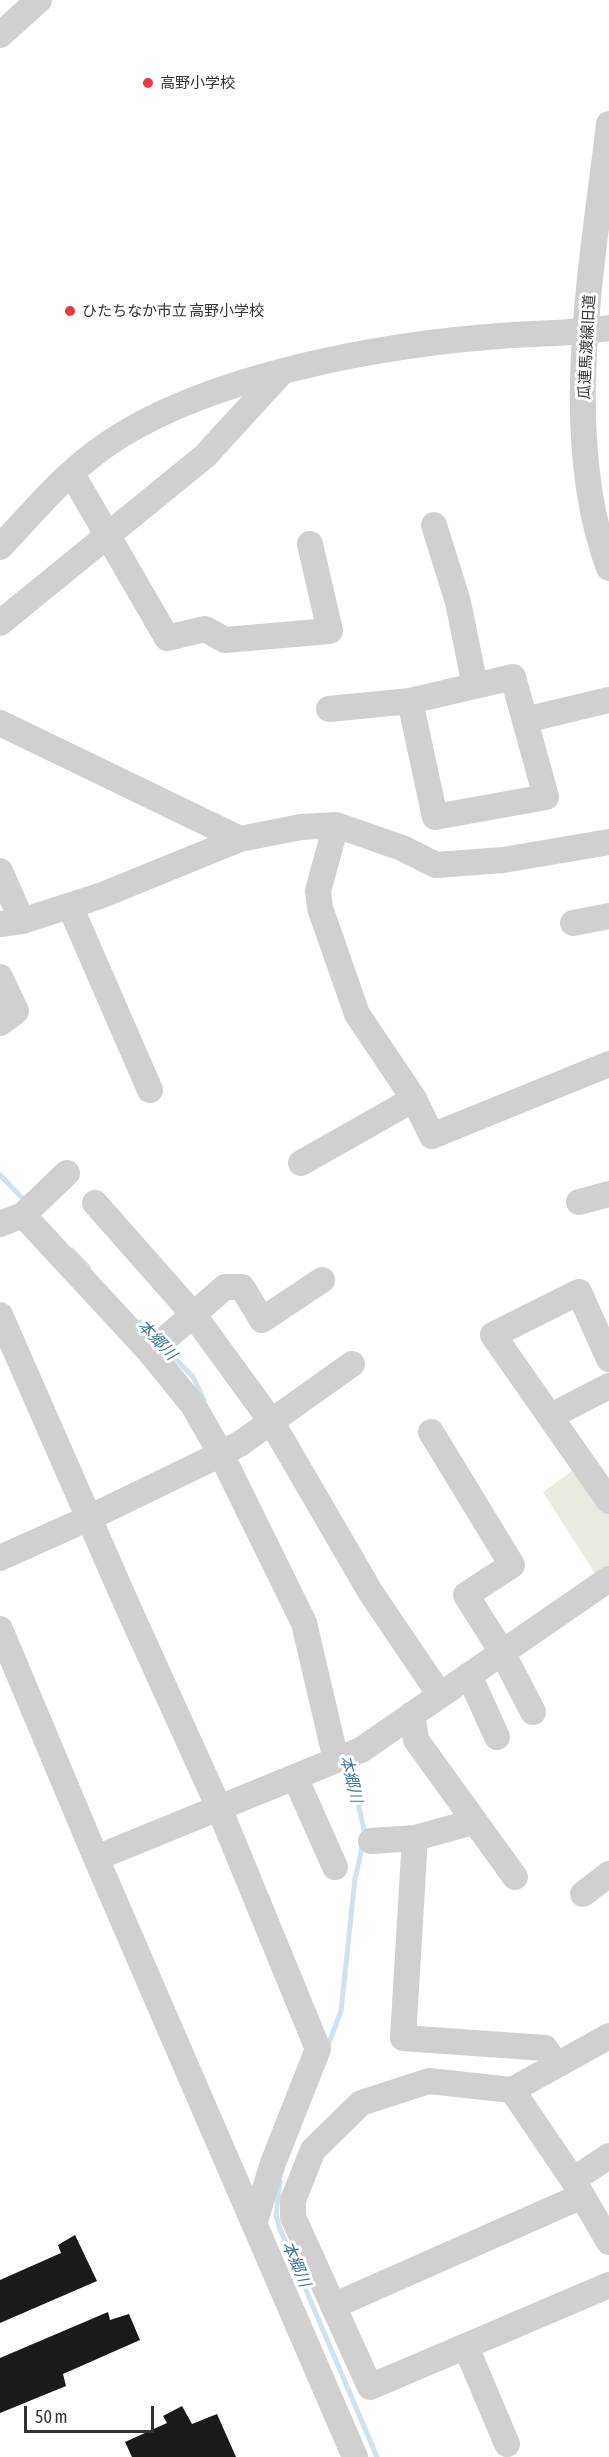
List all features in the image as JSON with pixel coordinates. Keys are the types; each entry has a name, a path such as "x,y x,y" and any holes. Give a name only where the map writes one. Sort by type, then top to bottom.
{"street":[{"path":"0,35 39,0"},
{"name":"瓜連馬渡線旧道","path":"609,124 597,329 584,418 588,485 603,553 609,568"},
{"path":"0,547 93,454 135,427 197,399 281,373 393,348 486,337 597,329"},
{"path":"0,623 205,456 281,373"},
{"path":"72,474 167,638 205,629 225,640 330,631 310,544"},
{"path":"434,525 458,602 475,686"},
{"path":"329,709 410,701 513,677 546,797 435,817 410,701"},
{"path":"525,720 609,700"},
{"path":"0,723 240,839"},
{"path":"336,825 318,891 320,908 357,1014 414,1099 432,1136 609,1064"},
{"path":"0,872 11,922 100,896 240,839 301,827 336,825 402,848 436,865 503,860 609,842"},
{"path":"70,906 150,1090"},
{"path":"573,922 609,916"},
{"path":"0,977 16,1011 0,1023"},
{"path":"301,1163 414,1099"},
{"path":"67,1173 12,1220 150,1352 192,1405 231,1448 304,1623 336,1760"},
{"path":"579,1202 609,1194"},
{"path":"94,1203 193,1314 271,1421 371,1593 440,1695"},
{"path":"150,1352 225,1287 243,1287 262,1320 322,1280"},
{"path":"609,1359 579,1292 493,1335 609,1501"},
{"path":"0,1315 219,1808 318,2049 273,2163 254,2224"},
{"path":"0,1558 89,1518 231,1448 352,1364"},
{"path":"551,1416 609,1386"},
{"path":"431,1432 512,1565 466,1595 502,1652 533,1712"},
{"path":"96,1858 361,1750 609,1579"},
{"path":"0,1629 96,1858 355,2457"},
{"path":"469,1675 496,1737"},
{"path":"412,1714 416,1740 515,1877"},
{"path":"295,1777 335,1867"},
{"path":"371,1841 415,1838 474,1822"},
{"path":"415,1838 403,2038 545,2048 556,2064"},
{"path":"583,1894 609,1874"},
{"path":"609,2036 512,2090 429,2081 361,2103 313,2150 292,2200 293,2217 370,2387 609,2285"},
{"path":"512,2090 577,2188 609,2242"},
{"path":"333,2306 577,2188 609,2156"},
{"path":"263,2197 292,2200"},
{"path":"466,2347 507,2444"}],"shaded area":[{"path":"579,1466 609,1509 609,1575 600,1581 543,1492"}],"building":[{"path":"75,2235 97,2281 0,2323 0,2280 61,2253 58,2245"},
{"path":"108,2312 110,2320 129,2314 140,2340 63,2374 66,2386 0,2413 0,2358"},
{"path":"182,2406 192,2424 217,2414 236,2457 132,2457 125,2442 167,2423 163,2416"}],"waterway":[{"name":"本郷川","path":"0,1175 26,1202"},
{"name":"本郷川","path":"72,1250 88,1267"},
{"name":"本郷川","path":"140,1322 156,1339"},
{"name":"本郷川","path":"165,1348 193,1377 204,1400"},
{"name":"本郷川","path":"327,2048 341,2011 355,1879 365,1834 349,1763"},
{"name":"本郷川","path":"280,2181 276,2215 280,2229 377,2457"}],"place":[{"name":"高野小学校","path":"148,83"},
{"name":"ひたちなか市立 高野小学校","path":"70,311"}]}
